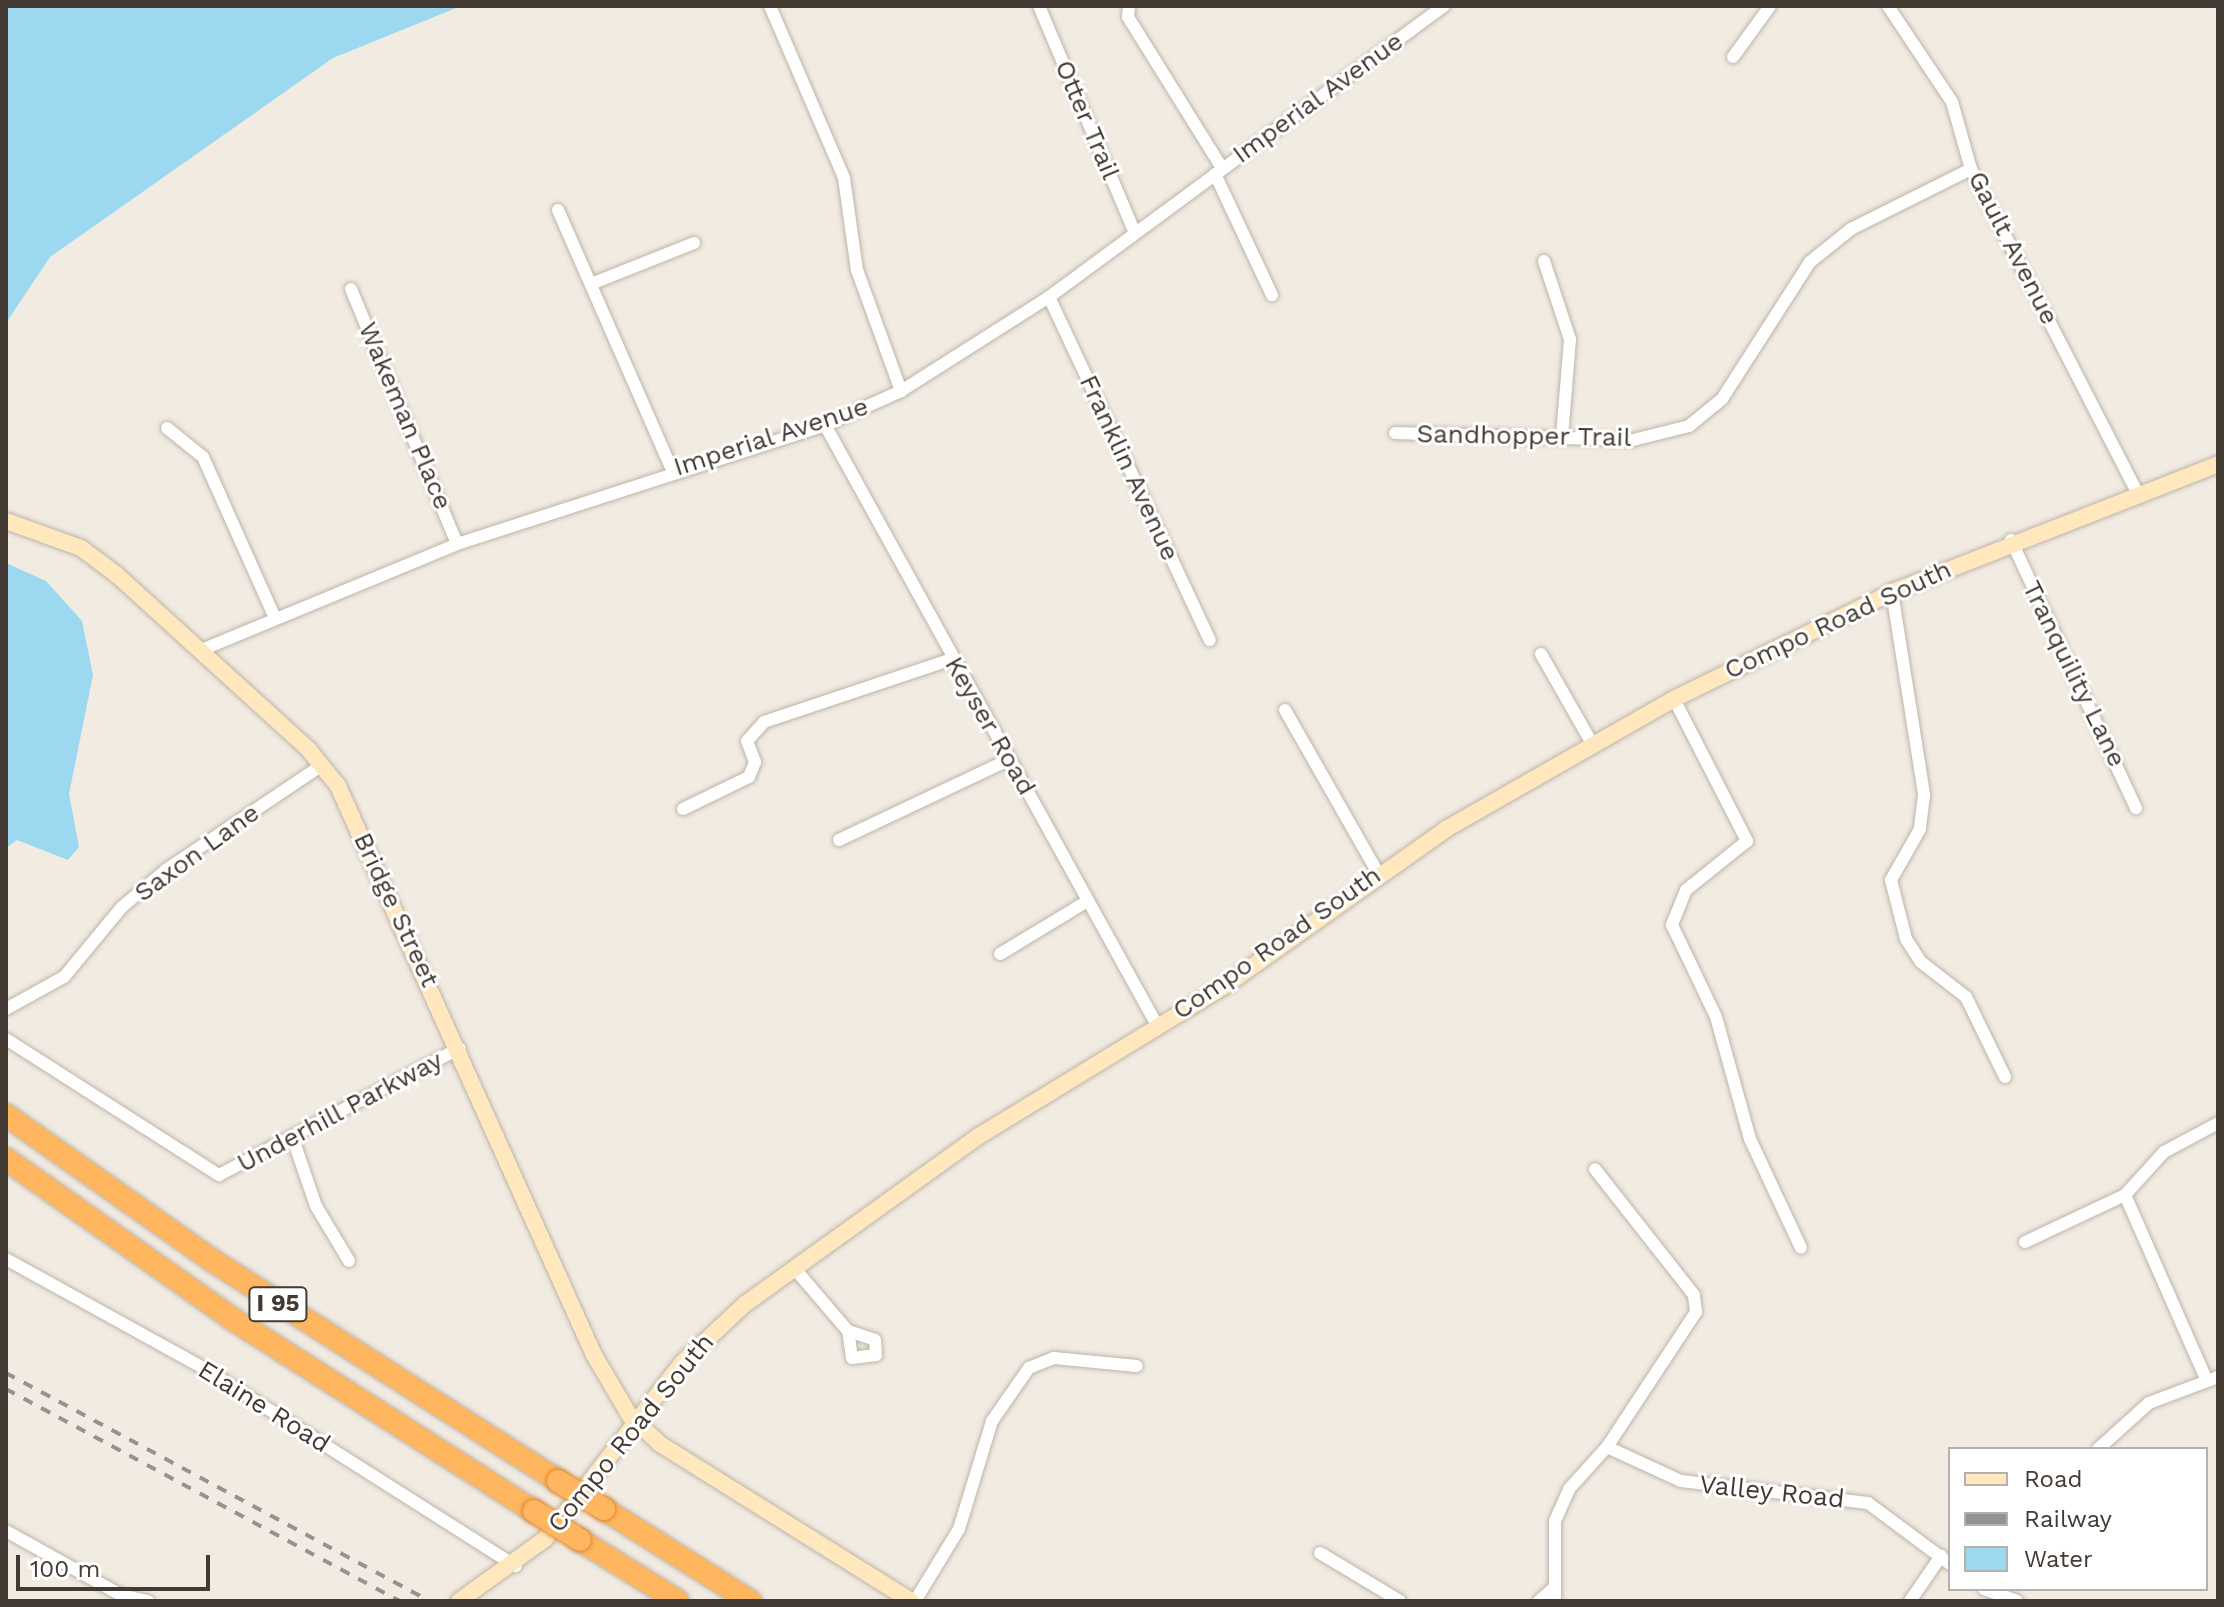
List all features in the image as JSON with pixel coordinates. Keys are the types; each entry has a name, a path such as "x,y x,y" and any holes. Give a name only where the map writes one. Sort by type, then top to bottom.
{"highway":[{"name":"I 95","path":"6,1115 223,1268 750,1601"},
{"name":"I 95","path":"6,1159 208,1302 678,1601"}],"main road":[{"name":"Compo Road South","path":"459,1601 516,1566 710,1333 979,1136 1158,1027 1378,873 1674,699 1892,592 2011,540 2218,464"},
{"name":"Bridge Street","path":"6,521 81,548 199,651 322,765 460,1048 594,1355 636,1423"},
{"path":"636,1423 913,1601"}],"street":[{"path":"770,6 844,178 857,270 901,391"},
{"name":"Otter Trail","path":"1039,6 1135,233"},
{"path":"1129,6 1128,17 1218,171 1272,295"},
{"name":"Imperial Avenue","path":"199,651 274,616 457,544 672,470 825,425 901,391 1049,297 1444,6"},
{"path":"1733,57 1770,6"},
{"name":"Gault Avenue","path":"1888,6 1952,102 1971,169 2137,492"},
{"name":"Sandhopper Trail","path":"1395,433 1633,440 1689,426 1722,399 1810,262 1851,229 1971,169"},
{"path":"558,210 672,470"},
{"path":"591,284 694,243"},
{"path":"1544,261 1570,339 1562,437"},
{"name":"Wakeman Place","path":"351,289 457,544"},
{"name":"Franklin Avenue","path":"1049,297 1210,640"},
{"name":"Keyser Road","path":"825,425 1086,902 1158,1027"},
{"path":"167,428 203,457 274,616"},
{"name":"Tranquility Lane","path":"2011,540 2136,808"},
{"path":"1892,592 1924,795 1920,829 1891,880 1906,939 1921,962 1966,997 2005,1077"},
{"path":"1541,654 1593,745"},
{"path":"683,809 749,777 755,762 747,741 764,722 952,659"},
{"path":"1674,699 1747,841 1686,890 1672,925 1716,1017 1750,1139 1801,1248"},
{"path":"1285,710 1378,873"},
{"path":"839,840 1010,759"},
{"name":"Saxon Lane","path":"6,1009 64,977 122,907 166,870 322,765"},
{"path":"1000,954 1086,902"},
{"name":"Underhill Parkway","path":"6,1039 219,1175 293,1139 379,1084 460,1048"},
{"path":"2025,1242 2125,1195 2164,1152 2218,1123"},
{"path":"293,1139 316,1206 349,1261"},
{"path":"1539,1601 1555,1595 1555,1521 1569,1489 1607,1447 1696,1312 1694,1295 1595,1169"},
{"path":"2100,1447 2149,1403 2212,1379 2125,1195"},
{"name":"Elaine Road","path":"6,1259 205,1369 516,1566"},
{"path":"795,1269 848,1331"},
{"path":"913,1601 959,1529 992,1421 1029,1368 1054,1358 1137,1366"},
{"name":"Valley Road","path":"1607,1447 1681,1481 1868,1503 1945,1560"},
{"path":"6,1531 121,1595 148,1601"},
{"path":"1320,1553 1400,1601"},
{"path":"1910,1601 1945,1560"},
{"path":"2000,1593 2017,1601"}],"water":[{"path":"6,6 461,6 333,58 50,257 6,323"},
{"path":"6,563 46,581 82,621 93,675 69,794 79,847 68,860 17,840 6,848"}],"railway":[{"path":"6,1373 429,1601"},
{"path":"6,1389 400,1601"}]}
